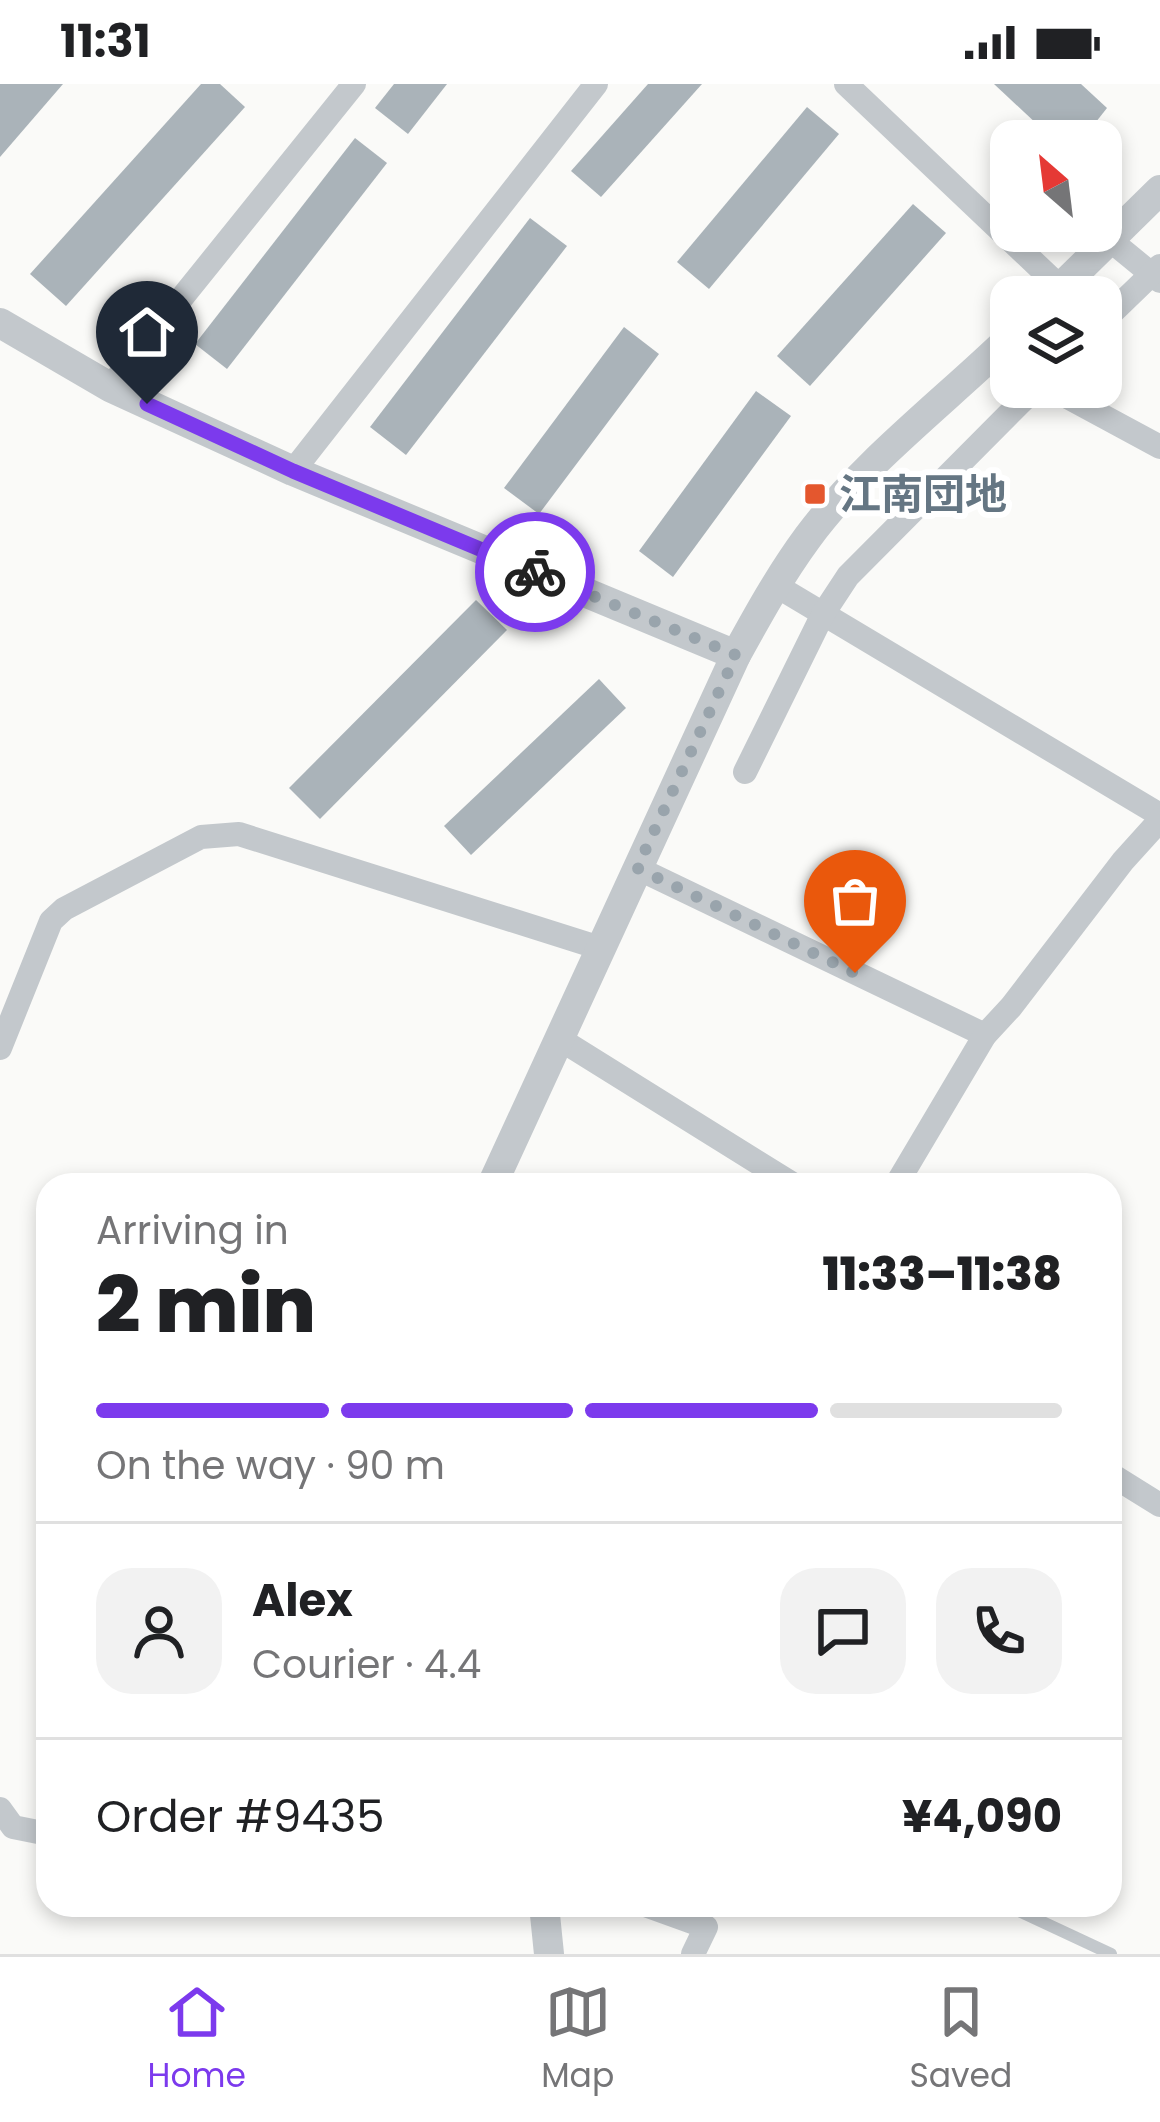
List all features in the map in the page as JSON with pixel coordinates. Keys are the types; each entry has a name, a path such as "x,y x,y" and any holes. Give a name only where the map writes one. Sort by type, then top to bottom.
{"street":[{"path":"110,387 354,84"},
{"path":"293,471 596,84"},
{"path":"846,84 1040,276"},
{"path":"1122,293 1142,265 1160,190"},
{"path":"1107,276 1142,265"},
{"path":"0,323 110,387 293,471 736,655"},
{"path":"745,772 803,602 810,534 848,492 990,365"},
{"path":"500,1173 582,1050 600,948 661,880 736,655 803,602 848,576 1015,408"},
{"path":"1088,408 1160,447"},
{"path":"803,602 1160,817 985,1035 903,1173"},
{"path":"0,1048 51,921 200,837 219,833 239,834 600,948"},
{"path":"661,880 985,1035"},
{"path":"582,1050 775,1173"},
{"path":"1122,1481 1160,1505"},
{"path":"0,1809 13,1827 36,1832"},
{"path":"545,1917 549,1954"},
{"path":"678,1917 706,1927 692,1954"}],"lane":[{"path":"1032,1917 1111,1954"}],"building":[{"path":"0,84 63,84 0,157"},
{"path":"201,84 220,84 245,107 66,306 30,274"},
{"path":"394,84 447,84 408,134 375,108"},
{"path":"648,84 702,84 601,197 571,171"},
{"path":"994,84 1081,84 1107,108 1098,120 1033,120"},
{"path":"807,107 839,134 709,289 677,262"},
{"path":"355,138 387,163 227,369 195,344"},
{"path":"913,204 946,233 810,386 777,356"},
{"path":"530,218 567,246 406,455 370,427"},
{"path":"624,327 659,354 539,514 504,488"},
{"path":"756,391 791,416 673,577 639,551"},
{"path":"476,600 507,630 320,819 289,788"},
{"path":"599,679 626,708 471,855 444,826"}],"way so far":[{"path":"535,572 736,655 637,868 855,973"}],"place":[{"name":"江南団地","path":"815,494"}],"route":[{"path":"147,404 535,572"}]}
